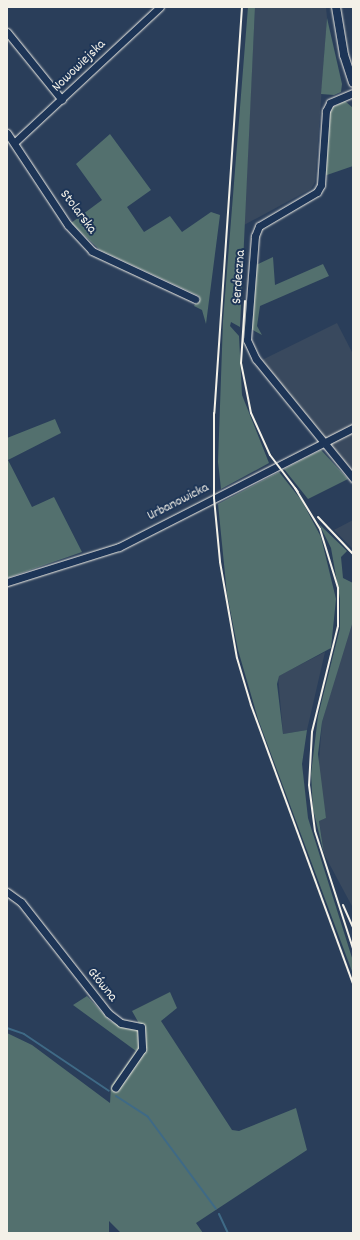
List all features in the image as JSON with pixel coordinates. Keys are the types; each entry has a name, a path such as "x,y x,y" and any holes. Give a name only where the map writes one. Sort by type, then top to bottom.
{"street":[{"name":"Nowowiejska","path":"15,142 62,100 160,7"},
{"path":"336,7 344,55 353,82"},
{"path":"7,32 62,100"},
{"name":"Serdeczna","path":"353,93 330,103 326,111 321,185 317,192 266,220 255,236 247,340 250,349 353,478"},
{"name":"Stolarska","path":"7,133 15,142 68,225 92,251 195,299"},
{"name":"Urbanowicka","path":"7,582 119,546 353,428"},
{"name":"Główna","path":"7,892 21,902 108,1013 121,1023 141,1027 142,1049 115,1088"}],"shaded area":[{"path":"255,7 326,7 327,18 315,182 311,189 244,225"},
{"path":"337,323 353,354 353,475 262,360"},
{"path":"353,520 353,549 334,530"},
{"path":"352,619 353,908 324,854 319,820 326,818 318,775 322,722"},
{"path":"325,652 307,730 283,734 278,676"}],"green space":[{"path":"248,7 255,7 240,327 231,322 230,326 239,336 242,395 269,463 221,489 218,462 223,321"},
{"path":"327,18 342,84 341,92 334,95 321,94"},
{"path":"345,101 353,108 353,166 324,176 328,116 333,107"},
{"path":"110,134 151,190 127,207 144,232 170,216 182,232 211,212 220,215 206,324 202,310 194,306 199,296 100,250 71,223 102,200 76,164"},
{"path":"273,257 275,285 323,264 329,276 260,306 257,326 262,335 251,329 256,265"},
{"path":"55,419 61,433 8,460 32,507 54,497 82,552 7,578 7,438"},
{"path":"321,450 348,479 308,499 284,469"},
{"path":"279,472 302,501 321,537 336,599 331,648 279,676 277,684 283,734 307,730 302,764 308,818 353,961 353,974 258,719 238,650 227,594 218,504"},
{"path":"319,524 347,551 341,557 343,578 353,583 353,621 322,722 318,754 326,818 319,821 324,854 313,809 311,774 318,716 340,628 340,599 331,548"},
{"path":"170,992 177,1008 161,1021 232,1130 239,1131 296,1108 307,1150 196,1223 203,1233 121,1233 109,1221 109,1233 7,1233 7,1033 32,1045 110,1103 111,1086 136,1051 73,1005 87,996 110,1021 128,1029 141,1027 132,1011"}],"waterway":[{"path":"7,1028 24,1034 109,1091"},
{"path":"116,1096 148,1117 216,1209"},
{"path":"219,1214 228,1233"}],"railway":[{"path":"242,7 214,413 214,498 220,562 237,658 251,705 353,983"},
{"path":"245,301 241,363 251,413 270,455 298,492"},
{"path":"295,488 320,529 338,588 338,626 312,732 309,785 315,831 353,949"},
{"path":"318,517 353,554"},
{"path":"343,905 353,927"}]}
